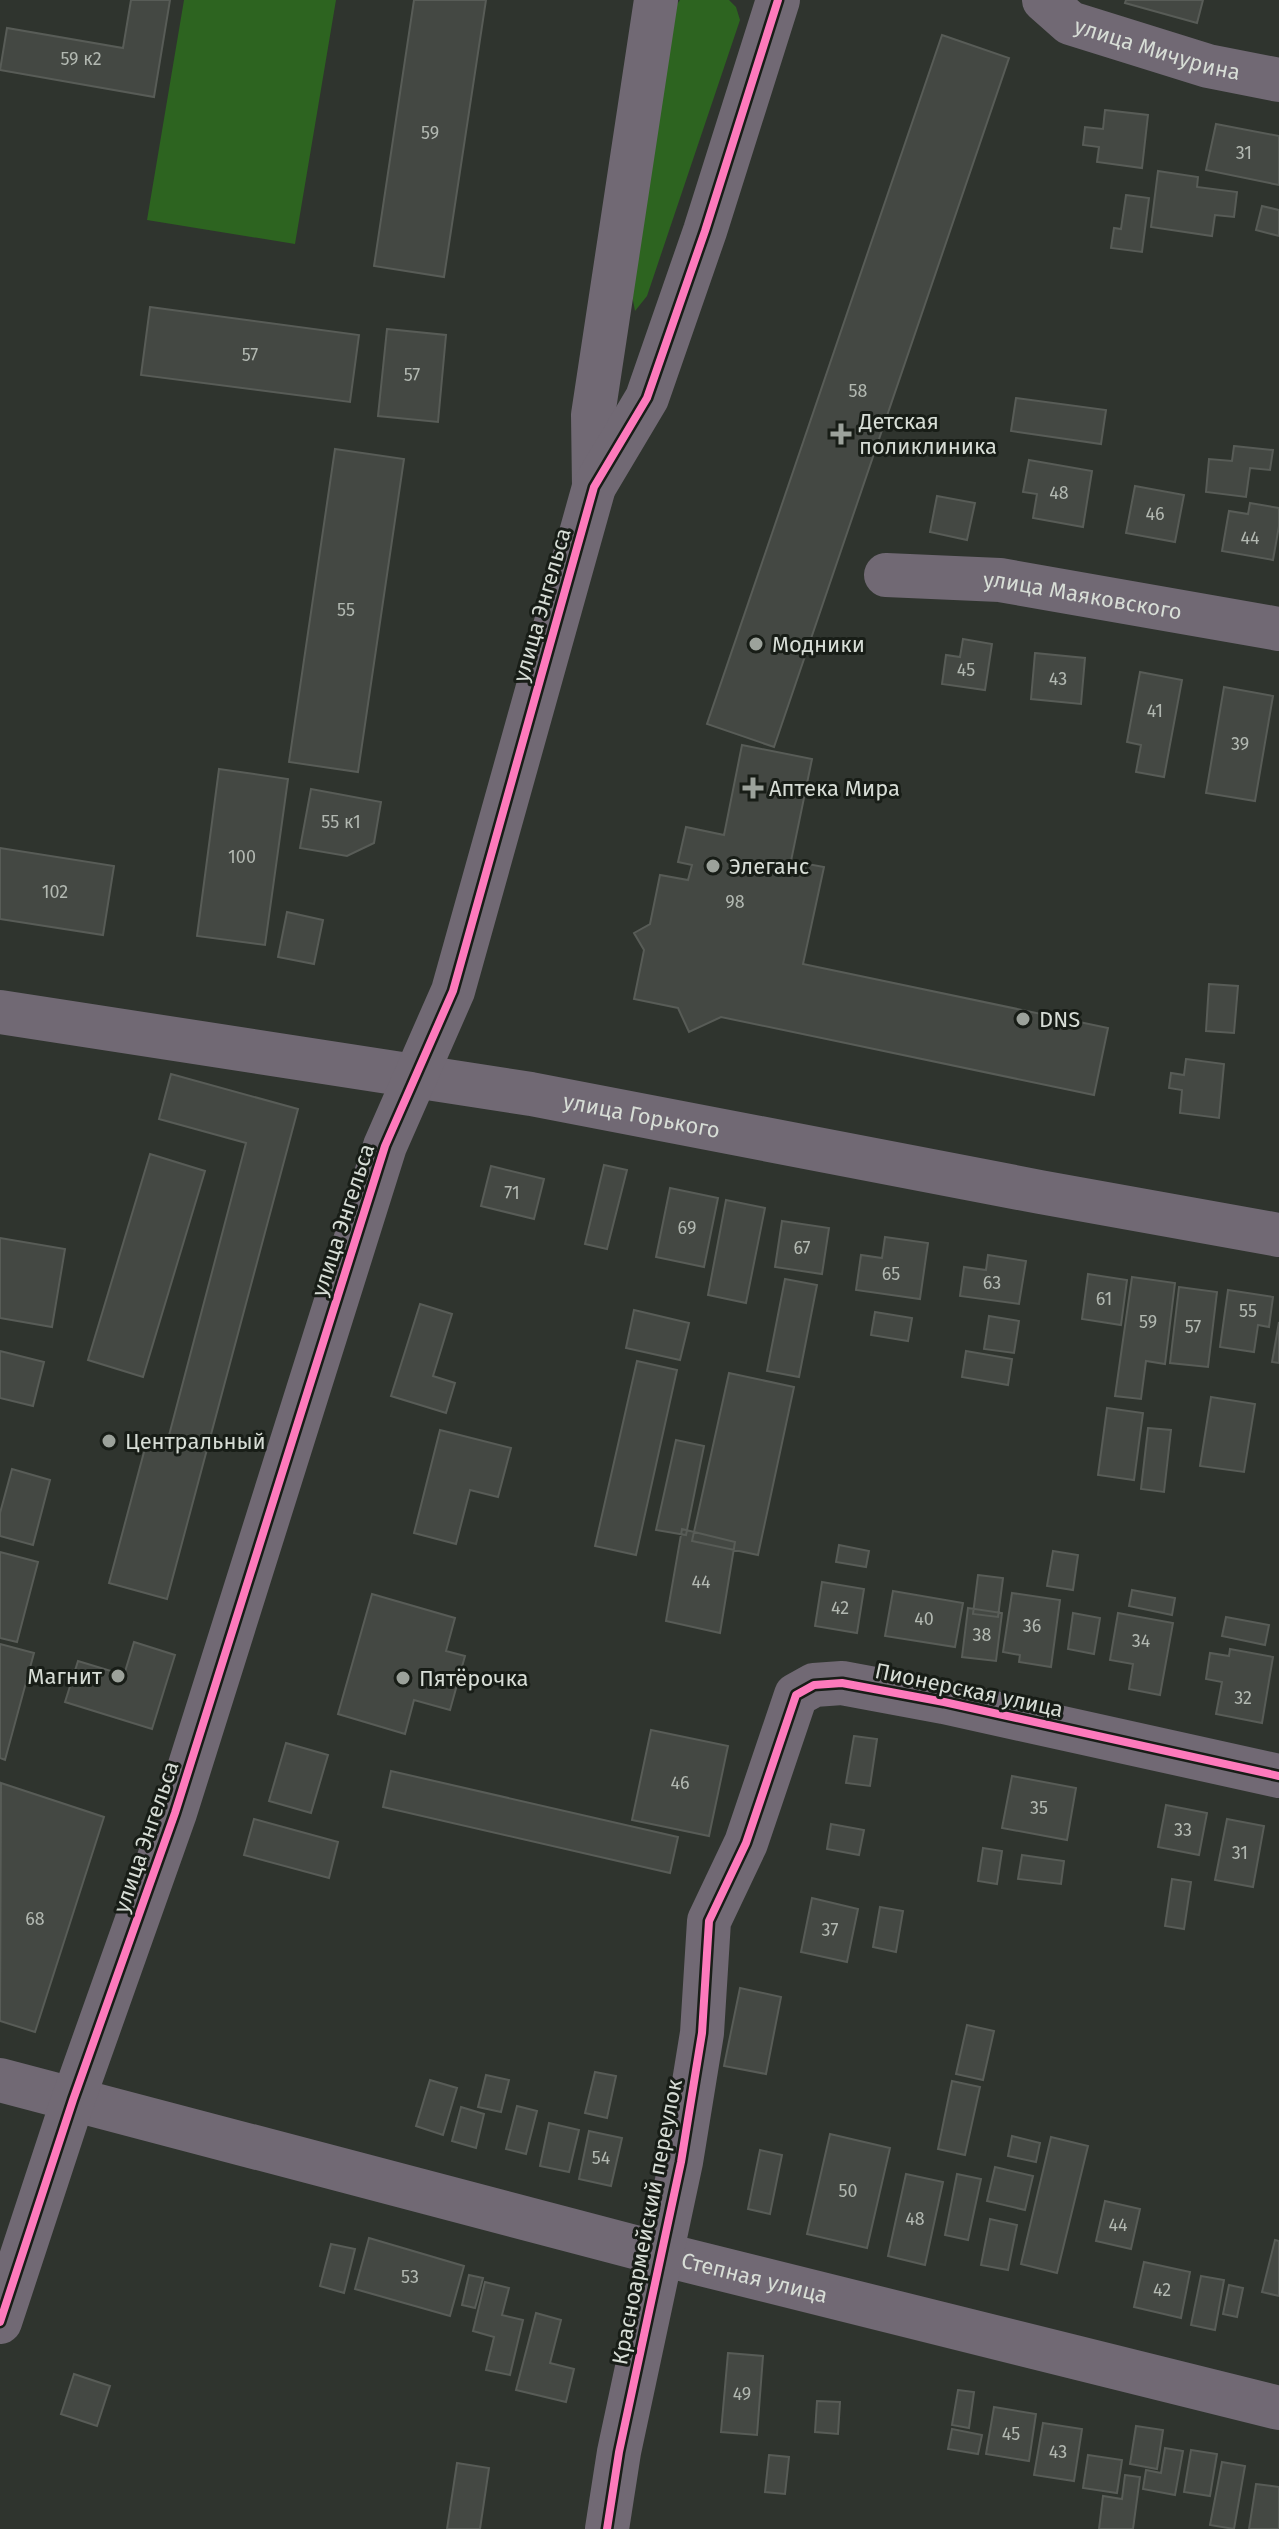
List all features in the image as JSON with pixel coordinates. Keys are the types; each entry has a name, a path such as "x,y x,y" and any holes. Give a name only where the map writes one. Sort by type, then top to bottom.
{"street":[{"name":"улица Энгельса","path":"594,487 593,415 656,0"},
{"name":"улица Энгельса","path":"0,2322 73,2100 175,1813 385,1146 453,991 594,487 647,398 705,231 778,0"},
{"name":"улица Мичурина","path":"1044,0 1070,23 1208,66 1279,80"},
{"name":"улица Маяковского","path":"886,575 1000,580 1279,629"},
{"name":"улица Горького","path":"0,1012 531,1094 1025,1190 1279,1235"},
{"name":"Пионерская улица","path":"709,1921 746,1843 796,1695 814,1685 842,1683 944,1702 1279,1776"},
{"name":"Красноармейский переулок","path":"607,2529 619,2452 681,2162 702,2033 709,1921"},
{"name":"Степная улица","path":"0,2080 661,2254 1279,2408"}],"green space":[{"path":"184,0 336,0 295,244 147,220"},
{"path":"680,0 729,0 736,7 740,20 647,296 635,311 631,290 673,10"}],"building":[{"path":"131,0 170,0 154,97 0,70 7,28 123,48"},
{"path":"414,0 486,0 444,277 374,266"},
{"path":"1126,0 1203,0 1197,23 1125,3"},
{"path":"942,35 1009,58 774,747 707,724"},
{"path":"1105,110 1148,115 1142,168 1097,162 1099,147 1083,145 1085,127 1103,129"},
{"path":"1216,124 1279,136 1279,185 1206,170"},
{"path":"1158,171 1198,177 1197,187 1237,192 1234,217 1215,215 1212,236 1151,227"},
{"path":"1126,195 1149,198 1142,252 1111,248 1114,228 1121,229"},
{"path":"1262,206 1279,210 1279,236 1256,230"},
{"path":"150,307 359,335 350,402 141,375"},
{"path":"387,329 446,335 438,422 378,416"},
{"path":"1016,398 1106,410 1101,444 1011,431"},
{"path":"1234,446 1273,450 1270,470 1250,468 1246,497 1206,492 1209,459 1232,461"},
{"path":"335,449 404,459 358,772 289,762"},
{"path":"1029,460 1092,471 1083,527 1033,518 1037,494 1023,492"},
{"path":"1135,486 1184,495 1175,542 1126,533"},
{"path":"937,496 975,503 967,540 930,532"},
{"path":"1250,503 1279,508 1273,560 1222,551 1229,511 1248,514"},
{"path":"963,639 992,644 985,690 942,684 946,655 960,657"},
{"path":"1035,653 1085,658 1081,704 1031,699"},
{"path":"1140,672 1182,680 1164,777 1136,772 1141,745 1127,742"},
{"path":"1224,687 1273,696 1255,801 1206,793"},
{"path":"742,745 812,759 791,861 824,867 803,964 1108,1028 1094,1095 721,1017 689,1032 678,1008 634,999 644,950 634,933 650,924 660,875 688,880 692,865 678,862 686,827 724,835"},
{"path":"219,769 288,779 265,945 197,936"},
{"path":"311,789 381,802 374,843 347,856 300,848"},
{"path":"0,848 114,866 103,935 0,919"},
{"path":"287,912 323,920 314,964 278,957"},
{"path":"1209,984 1238,986 1234,1033 1206,1031"},
{"path":"1186,1059 1224,1064 1219,1118 1180,1113 1182,1090 1169,1088 1171,1073 1184,1075"},
{"path":"171,1074 298,1109 167,1599 109,1583 148,1437 167,1443 246,1143 159,1119"},
{"path":"150,1154 205,1171 143,1377 88,1360"},
{"path":"604,1165 627,1170 607,1249 585,1244"},
{"path":"491,1166 544,1179 534,1219 481,1206"},
{"path":"670,1188 718,1198 704,1267 656,1257"},
{"path":"726,1200 765,1208 746,1303 708,1295"},
{"path":"782,1221 829,1228 822,1274 775,1267"},
{"path":"885,1237 928,1243 920,1299 856,1290 861,1255 882,1258"},
{"path":"0,1238 65,1249 52,1327 0,1318"},
{"path":"988,1255 1026,1261 1019,1304 960,1296 964,1267 986,1270"},
{"path":"1088,1274 1127,1280 1121,1325 1082,1319"},
{"path":"1132,1277 1175,1283 1165,1364 1146,1361 1141,1399 1115,1396"},
{"path":"785,1279 817,1285 799,1377 767,1371"},
{"path":"1179,1287 1217,1292 1208,1367 1170,1363"},
{"path":"1228,1290 1273,1297 1269,1327 1258,1325 1254,1352 1220,1347"},
{"path":"420,1304 452,1314 433,1376 455,1383 446,1413 391,1396"},
{"path":"634,1310 689,1323 680,1360 626,1348"},
{"path":"875,1312 912,1318 908,1341 871,1335"},
{"path":"989,1316 1019,1321 1014,1353 984,1349"},
{"path":"1279,1322 1279,1363 1272,1362"},
{"path":"0,1351 44,1362 33,1406 0,1398"},
{"path":"966,1351 1012,1359 1008,1385 962,1377"},
{"path":"637,1361 677,1370 636,1555 595,1546"},
{"path":"729,1373 794,1387 758,1555 692,1541"},
{"path":"1211,1397 1255,1404 1244,1472 1200,1466"},
{"path":"1107,1408 1143,1413 1134,1480 1098,1475"},
{"path":"1148,1428 1171,1430 1164,1492 1141,1489"},
{"path":"440,1430 511,1448 498,1497 470,1490 456,1544 414,1533"},
{"path":"676,1440 704,1446 686,1535 656,1530"},
{"path":"12,1469 50,1480 33,1545 0,1536 0,1513"},
{"path":"682,1529 735,1542 720,1633 666,1621"},
{"path":"839,1545 869,1551 866,1567 836,1562"},
{"path":"1053,1551 1078,1555 1073,1590 1047,1586"},
{"path":"0,1552 38,1562 17,1642 0,1638"},
{"path":"978,1575 1003,1578 998,1617 973,1614"},
{"path":"822,1582 864,1589 857,1633 815,1626"},
{"path":"1132,1590 1175,1598 1172,1615 1129,1606"},
{"path":"893,1591 963,1603 955,1647 885,1636"},
{"path":"1012,1593 1060,1600 1051,1667 1019,1662 1020,1655 1003,1652"},
{"name":"Пятёрочка","path":"372,1594 455,1618 446,1651 465,1656 450,1710 414,1700 405,1734 338,1714"},
{"path":"968,1608 1002,1613 996,1661 962,1657"},
{"path":"1073,1613 1100,1618 1094,1654 1068,1649"},
{"path":"1118,1613 1173,1623 1160,1695 1129,1689 1133,1664 1110,1660"},
{"path":"1226,1617 1269,1625 1265,1645 1222,1636"},
{"path":"134,1642 175,1655 152,1729 65,1702 78,1661 124,1675"},
{"path":"0,1644 34,1653 5,1760 0,1758"},
{"path":"1230,1649 1273,1657 1262,1723 1216,1714 1222,1682 1206,1679 1210,1653 1229,1656"},
{"path":"651,1730 728,1746 709,1836 632,1820"},
{"path":"854,1736 877,1739 870,1786 846,1783"},
{"path":"286,1743 328,1755 311,1813 269,1801"},
{"path":"391,1771 678,1837 670,1873 383,1807"},
{"path":"1012,1776 1076,1788 1067,1840 1002,1828"},
{"path":"1,1783 104,1817 35,2032 0,2021"},
{"path":"1166,1805 1207,1813 1199,1855 1158,1847"},
{"path":"254,1819 338,1842 329,1878 244,1855"},
{"path":"1227,1819 1264,1826 1253,1887 1215,1880"},
{"path":"831,1824 864,1830 859,1855 827,1849"},
{"path":"983,1848 1002,1851 997,1884 978,1881"},
{"path":"1022,1855 1064,1861 1061,1884 1018,1879"},
{"path":"1172,1879 1191,1882 1184,1929 1165,1926"},
{"path":"812,1898 858,1909 847,1962 801,1952"},
{"path":"880,1907 903,1911 896,1952 873,1947"},
{"path":"740,1988 781,1997 766,2074 724,2066"},
{"path":"967,2025 994,2031 983,2080 956,2074"},
{"path":"595,2072 616,2076 607,2118 585,2113"},
{"path":"486,2075 509,2080 501,2112 478,2107"},
{"path":"430,2080 457,2088 443,2135 416,2126"},
{"path":"952,2081 980,2087 965,2155 938,2149"},
{"path":"517,2106 537,2111 526,2154 506,2149"},
{"path":"461,2107 484,2114 476,2148 452,2141"},
{"path":"549,2123 579,2130 569,2172 540,2166"},
{"path":"589,2131 622,2138 611,2186 579,2179"},
{"path":"830,2134 890,2148 867,2248 807,2234"},
{"path":"1012,2136 1040,2143 1036,2162 1008,2156"},
{"path":"1051,2137 1088,2146 1057,2273 1021,2264"},
{"path":"760,2150 782,2155 770,2214 748,2209"},
{"path":"995,2167 1033,2176 1025,2210 987,2201"},
{"path":"906,2174 943,2182 925,2265 888,2256"},
{"path":"957,2174 981,2179 968,2240 945,2235"},
{"path":"1105,2201 1140,2209 1131,2249 1096,2241"},
{"path":"990,2219 1017,2225 1008,2270 981,2265"},
{"path":"369,2238 464,2266 450,2316 355,2289"},
{"path":"1275,2240 1279,2241 1279,2296 1262,2292"},
{"path":"331,2244 355,2249 344,2293 320,2286"},
{"path":"1144,2262 1190,2272 1181,2318 1134,2307"},
{"path":"469,2275 483,2278 475,2308 462,2305"},
{"path":"1201,2276 1224,2280 1215,2330 1191,2325"},
{"path":"485,2282 509,2288 502,2315 523,2320 510,2375 486,2370 494,2337 473,2331"},
{"path":"1229,2285 1243,2288 1237,2317 1223,2314"},
{"path":"536,2313 561,2320 550,2363 574,2369 566,2402 516,2390"},
{"path":"728,2353 763,2356 757,2435 721,2432"},
{"path":"74,2374 110,2386 97,2426 61,2414"},
{"path":"958,2390 974,2392 969,2428 952,2425"},
{"path":"817,2401 840,2402 838,2434 815,2432"},
{"path":"994,2407 1036,2414 1029,2461 986,2454"},
{"path":"1043,2423 1082,2429 1074,2481 1034,2475"},
{"path":"1136,2426 1163,2430 1157,2469 1130,2464"},
{"path":"952,2429 982,2435 978,2454 948,2449"},
{"path":"1165,2448 1183,2451 1175,2495 1143,2489 1146,2470 1161,2473"},
{"path":"1191,2450 1217,2454 1210,2496 1184,2492"},
{"path":"769,2455 789,2457 785,2494 765,2492"},
{"path":"1088,2455 1122,2460 1117,2493 1083,2488"},
{"path":"1222,2462 1245,2466 1234,2529 1210,2525"},
{"path":"457,2463 489,2468 480,2529 447,2529"},
{"path":"1125,2475 1140,2477 1133,2529 1099,2529 1103,2496 1122,2499"},
{"path":"1256,2484 1279,2487 1279,2529 1249,2529"}],"cycle path":[{"path":"0,2322 73,2100 175,1813 385,1146 453,991 594,487 647,398 705,231 778,0"},
{"path":"607,2529 619,2452 681,2162 702,2033 709,1921 746,1843 796,1695 814,1685 842,1683 944,1702 1279,1776"}],"place":[{"name":"Детская поликлиника","path":"841,434"},
{"name":"Модники","path":"756,644"},
{"name":"Аптека Мира","path":"753,788"},
{"name":"Элеганс","path":"713,866"},
{"name":"DNS","path":"1023,1019"},
{"name":"Центральный","path":"109,1441"},
{"name":"Магнит","path":"118,1676"},
{"name":"Пятёрочка","path":"403,1678"}]}
